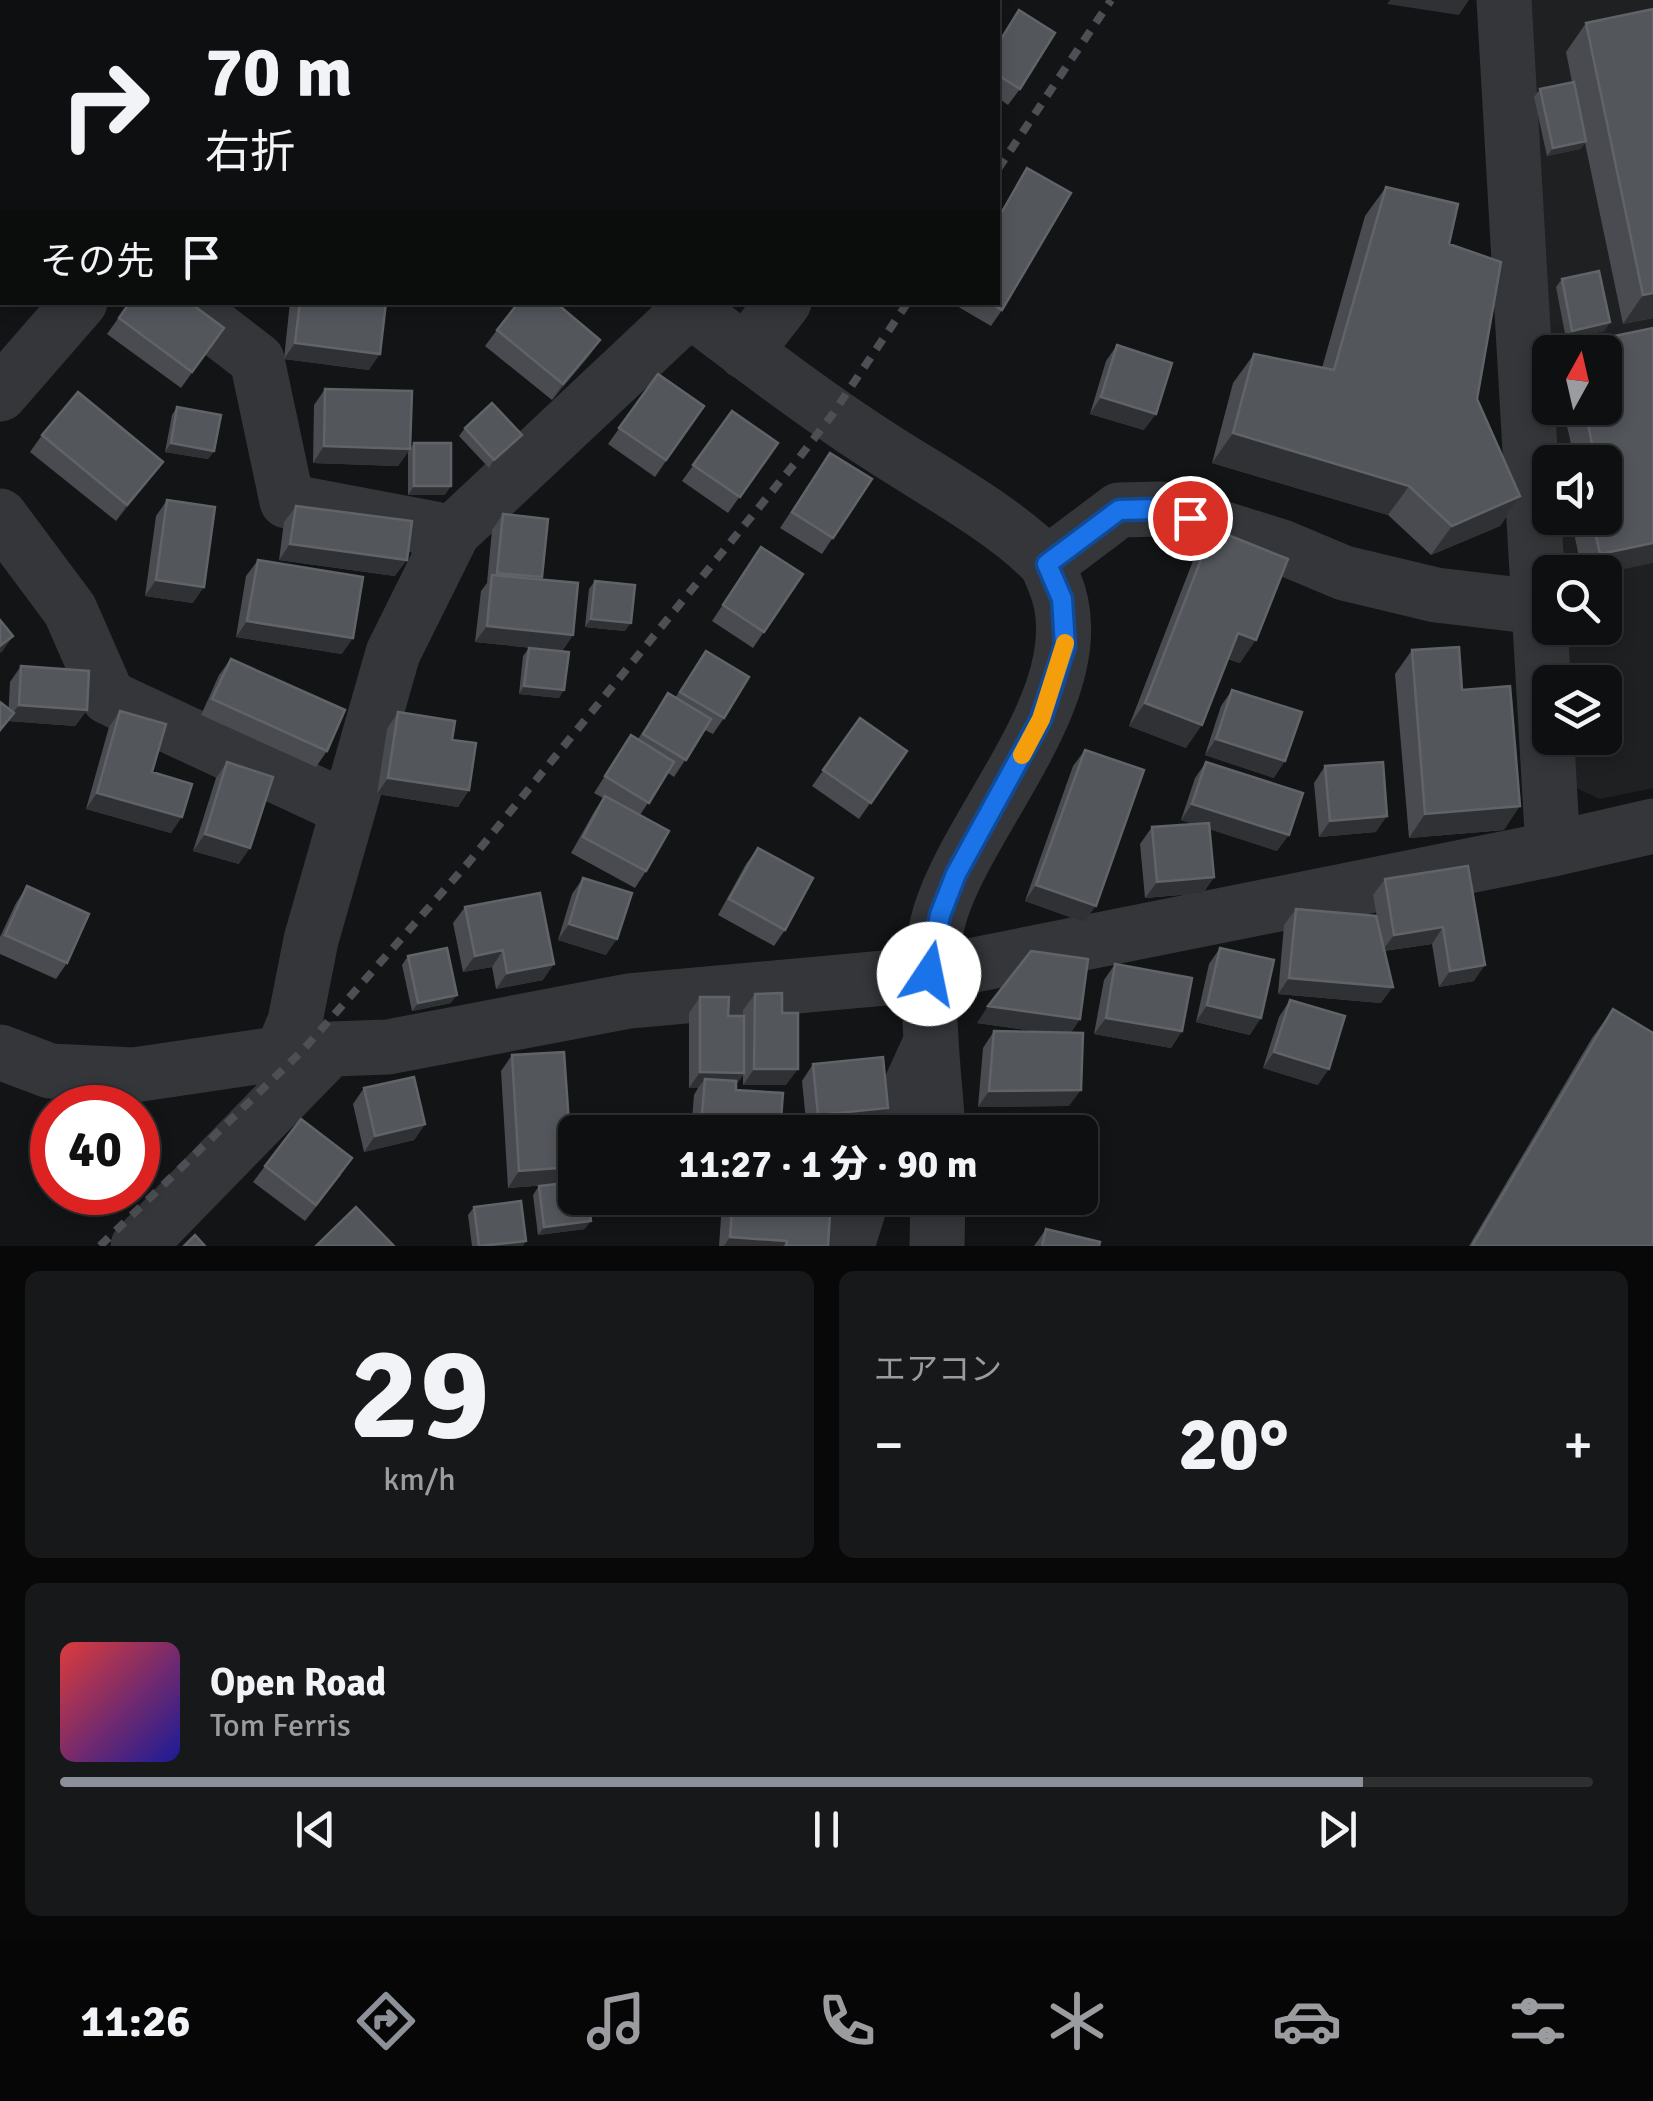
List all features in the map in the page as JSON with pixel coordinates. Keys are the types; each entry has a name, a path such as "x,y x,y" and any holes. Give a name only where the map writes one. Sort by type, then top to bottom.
{"street":[{"path":"1504,0 1535,555"},
{"path":"0,394 77,305"},
{"path":"186,305 257,360 287,500 453,532"},
{"path":"745,352 783,305"},
{"path":"306,1051 296,1022 311,940 346,808 393,653 453,532 684,306 803,396 1014,535 1047,564 1062,599 1065,646 1041,719 956,874 940,915 929,974 937,1115"},
{"path":"1047,564 1119,510 1160,509 1282,546 1344,574 1436,595 1532,606"},
{"path":"0,516 70,610 108,697 346,808"},
{"path":"1541,645 1554,850"},
{"path":"0,1052 50,1071 109,1076 163,1072 306,1051 388,1047 629,1001 929,974 1554,850 1653,826"},
{"path":"898,1115 932,1039"},
{"path":"138,1246 306,1051"},
{"path":"847,1246 857,1215"},
{"path":"937,1246 938,1215"}],"shaded area":[{"path":"1523,0 1653,0 1653,788 1600,799 1576,788 1573,755 1622,755 1622,665 1566,665 1565,645 1622,645 1622,555 1558,555 1556,535 1622,535 1622,445 1550,445 1549,425 1622,425 1622,335 1543,335"}],"building":[{"path":"1653,9 1653,293 1643,295 1586,23"},
{"path":"1019,10 1055,33 1020,89 1000,76 1000,41"},
{"path":"1574,82 1586,141 1553,148 1540,89"},
{"path":"1027,168 1071,193 1002,310 994,305 1000,305 1000,215"},
{"path":"1386,187 1458,204 1449,244 1501,262 1477,399 1520,496 1452,526 1409,486 1233,433 1254,354 1334,370"},
{"path":"1599,271 1610,322 1572,331 1562,279"},
{"path":"128,305 193,305 224,328 192,372 119,318"},
{"path":"300,305 386,305 380,354 295,343"},
{"path":"517,305 559,305 600,340 563,384 497,330"},
{"path":"1653,328 1653,543 1600,554 1596,535 1622,535 1622,445 1587,445 1592,444 1588,425 1622,425 1619,335"},
{"path":"1117,345 1172,363 1156,414 1101,397"},
{"path":"658,374 704,406 666,460 619,428"},
{"path":"325,389 412,391 410,449 324,446"},
{"path":"78,392 163,462 127,505 42,435"},
{"path":"492,403 522,435 494,460 465,428"},
{"path":"177,407 221,415 214,451 171,443"},
{"path":"732,411 778,443 740,497 693,465"},
{"path":"414,443 451,443 451,486 414,486"},
{"path":"830,453 872,479 833,538 792,512"},
{"path":"167,500 215,507 204,587 156,580"},
{"path":"296,506 412,521 407,560 290,544"},
{"path":"503,514 548,519 542,577 497,573"},
{"path":"1213,529 1288,559 1256,640 1238,633 1202,725 1145,703"},
{"path":"761,547 803,574 764,632 723,605"},
{"path":"258,560 363,577 353,638 247,621"},
{"path":"492,575 578,583 573,635 487,626"},
{"path":"595,581 635,585 631,623 591,619"},
{"path":"0,620 13,636 0,646"},
{"path":"1459,647 1462,690 1510,686 1520,806 1425,814 1412,650"},
{"path":"529,648 569,652 564,690 524,686"},
{"path":"706,651 749,677 724,718 680,692"},
{"path":"231,659 345,710 327,751 212,699"},
{"path":"21,666 89,671 87,710 19,705"},
{"path":"1232,690 1302,712 1285,761 1216,739"},
{"path":"668,693 711,719 686,760 643,734"},
{"path":"0,702 14,713 0,730"},
{"path":"120,711 166,724 152,772 192,784 182,817 97,793"},
{"path":"398,712 455,721 452,740 476,743 469,790 388,778"},
{"path":"860,718 907,751 871,803 823,770"},
{"path":"631,735 674,762 649,803 605,776"},
{"path":"1085,750 1144,770 1096,906 1036,885"},
{"path":"227,762 273,777 250,848 205,834"},
{"path":"1206,762 1303,793 1289,835 1192,804"},
{"path":"1383,762 1387,816 1330,821 1325,766"},
{"path":"605,796 669,831 646,871 583,837"},
{"path":"1209,823 1214,877 1157,882 1152,827"},
{"path":"758,848 813,878 785,930 729,899"},
{"path":"1468,866 1485,965 1450,971 1443,927 1394,935 1385,879"},
{"path":"583,878 632,893 617,939 569,924"},
{"path":"27,886 89,914 67,963 5,935"},
{"path":"540,893 554,964 507,973 503,950 475,956 465,907"},
{"path":"1296,909 1376,916 1393,987 1289,978"},
{"path":"447,948 457,995 418,1003 408,956"},
{"path":"1220,948 1274,960 1261,1018 1207,1005"},
{"path":"1031,951 1088,959 1080,1019 988,1006"},
{"path":"1115,964 1192,978 1182,1031 1106,1018"},
{"path":"782,993 782,1013 798,1013 798,1069 754,1069 755,994"},
{"path":"700,997 729,997 728,1016 744,1016 744,1073 700,1072"},
{"path":"1290,1000 1345,1016 1329,1069 1274,1052"},
{"path":"1613,1009 1653,1033 1653,1246 1472,1246"},
{"path":"994,1031 1083,1033 1081,1090 989,1091"},
{"path":"564,1052 568,1115 558,1115 558,1168 519,1171 512,1055"},
{"path":"883,1057 888,1108 818,1115 813,1064"},
{"path":"414,1077 425,1124 375,1136 364,1088"},
{"path":"705,1079 736,1081 736,1090 783,1093 781,1115 702,1115"},
{"path":"301,1119 352,1158 316,1205 265,1166"},
{"path":"558,1184 558,1215 590,1215 591,1221 544,1227 539,1186"},
{"path":"521,1201 526,1241 479,1246 474,1207"},
{"path":"356,1207 394,1246 316,1246"},
{"path":"732,1215 830,1215 828,1246 786,1246 787,1241 730,1237"},
{"path":"1046,1229 1100,1242 1099,1246 1042,1246"},
{"path":"195,1235 205,1246 184,1246"}],"railway":[{"path":"1000,166 1111,0"},
{"path":"100,1246 303,1050 469,862 796,462 906,305"}],"slow traffic":[{"path":"1022,755 1041,719 1065,643"}],"route":[{"path":"929,974 940,915 956,874 1041,719 1065,646 1062,599 1047,564 1119,510 1160,509 1190,518"}]}
